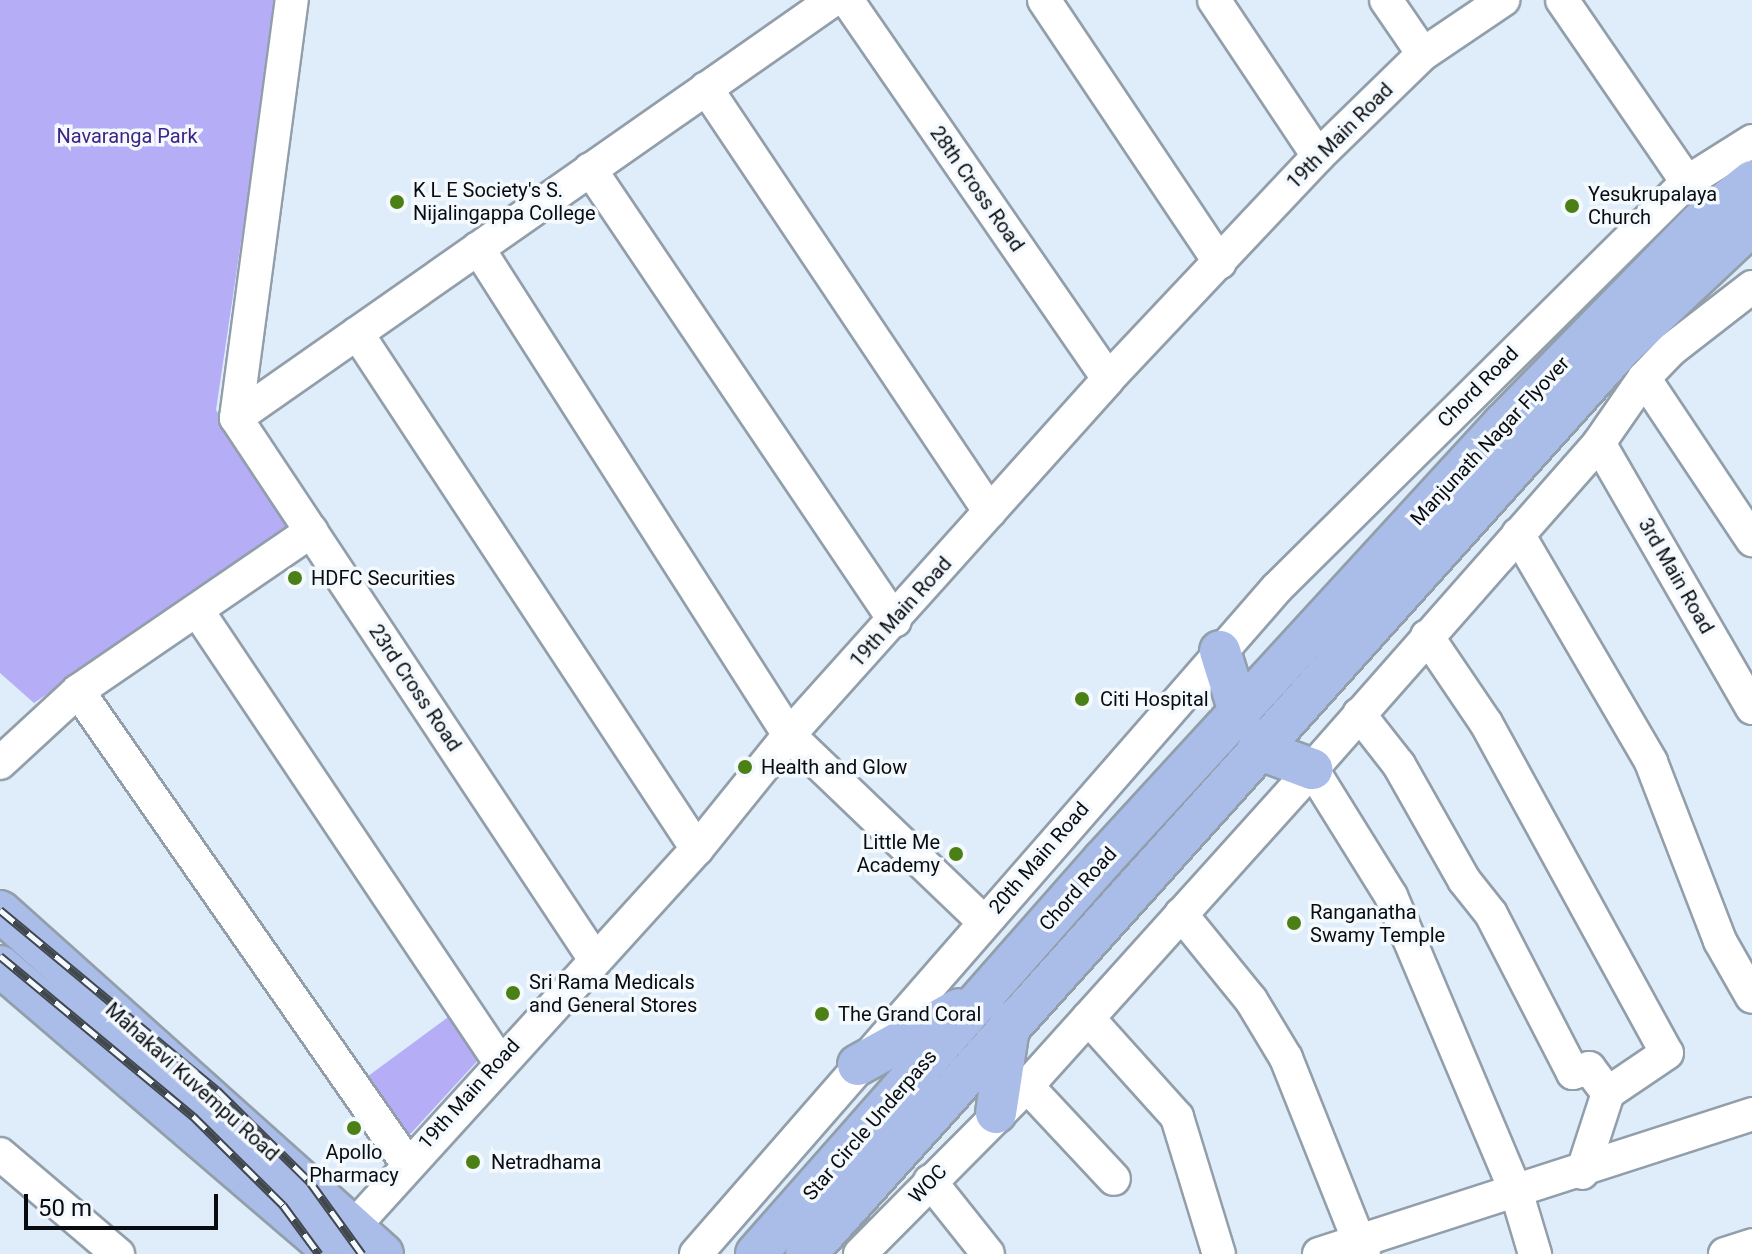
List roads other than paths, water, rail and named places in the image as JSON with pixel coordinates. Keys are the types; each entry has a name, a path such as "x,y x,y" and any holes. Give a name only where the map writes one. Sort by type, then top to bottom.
{"main road":[{"name":"Manjunath Nagar Flyover","path":"1333,640 1600,322 1700,223 1752,181"},
{"name":"Manjunath Nagar Flyover","path":"1249,732 1333,640 1624,345 1752,225"},
{"path":"1220,651 1249,732 1312,769"},
{"name":"Chord Road","path":"997,1009 1249,732"},
{"name":"Mahakavi Kuvempu Road","path":"0,911 337,1246"},
{"name":"Mahakavi Kuvempu Road","path":"0,966 337,1246 383,1254"},
{"path":"858,1065 997,1009 996,1113"},
{"name":"Star Circle Underpass","path":"756,1254 997,1009"},
{"name":"Star Circle Underpass","path":"806,1254 997,1009"}],"street":[{"path":"236,418 292,0"},
{"path":"236,418 833,0"},
{"name":"28th Cross Road","path":"847,0 1108,379"},
{"path":"1044,0 1220,263"},
{"path":"1214,0 1318,156"},
{"path":"1386,0 1423,54"},
{"name":"19th Main Road","path":"337,1246 499,1061 697,849 789,735 895,621 1108,379 1318,156 1423,54 1503,0"},
{"path":"1562,0 1687,182"},
{"path":"706,88 990,512"},
{"name":"Chord Road","path":"1220,651 1277,588 1687,182 1752,141"},
{"path":"590,169 895,621"},
{"path":"478,248 789,735 983,921"},
{"path":"1535,1254 1517,1194 1391,896 1312,769 1599,443 1644,378 1672,349 1752,287"},
{"path":"357,333 697,849"},
{"path":"1644,378 1752,540"},
{"name":"23rd Cross Road","path":"236,418 594,958"},
{"name":"3rd Main Road","path":"1599,443 1752,708"},
{"path":"0,763 78,691 312,531"},
{"path":"1518,534 1651,762 1720,941 1752,997"},
{"path":"197,610 499,1061"},
{"path":"1427,636 1486,723 1667,1053 1608,1093 1582,1173"},
{"name":"20th Main Road","path":"696,1254 1220,651"},
{"path":"78,691 407,1163"},
{"path":"1359,714 1399,765 1464,880 1491,914 1573,1073 1589,1068 1608,1093"},
{"name":"WOC","path":"860,1254 996,1113 1027,1086 1312,769"},
{"path":"1181,914 1251,1000 1286,1058 1362,1248"},
{"path":"1088,1018 1177,1117 1219,1254"},
{"path":"1027,1086 1114,1179"},
{"path":"1319,1254 1362,1248 1752,1114"},
{"path":"0,1154 118,1254"},
{"path":"930,1181 988,1254"},
{"path":"1725,1254 1752,1245"}],"railway":[{"path":"0,910 217,1090 310,1182 362,1254"},
{"path":"0,956 193,1116 283,1205 319,1254"}],"place":[{"name":"K L E Society's S. Nijalingappa College","path":"397,202"},
{"name":"Yesukrupalaya Church","path":"1572,206"},
{"name":"HDFC Securities","path":"295,578"},
{"name":"Citi Hospital","path":"1082,699"},
{"name":"Health and Glow","path":"745,767"},
{"name":"Little Me Academy","path":"956,854"},
{"name":"Ranganatha Swamy Temple","path":"1294,923"},
{"name":"Sri Rama Medicals and General Stores","path":"513,993"},
{"name":"The Grand Coral","path":"822,1014"},
{"name":"Apollo Pharmacy","path":"354,1128"},
{"name":"Netradhama","path":"473,1162"}],"park label":[{"name":"Navaranga Park","path":"127,136"}]}
